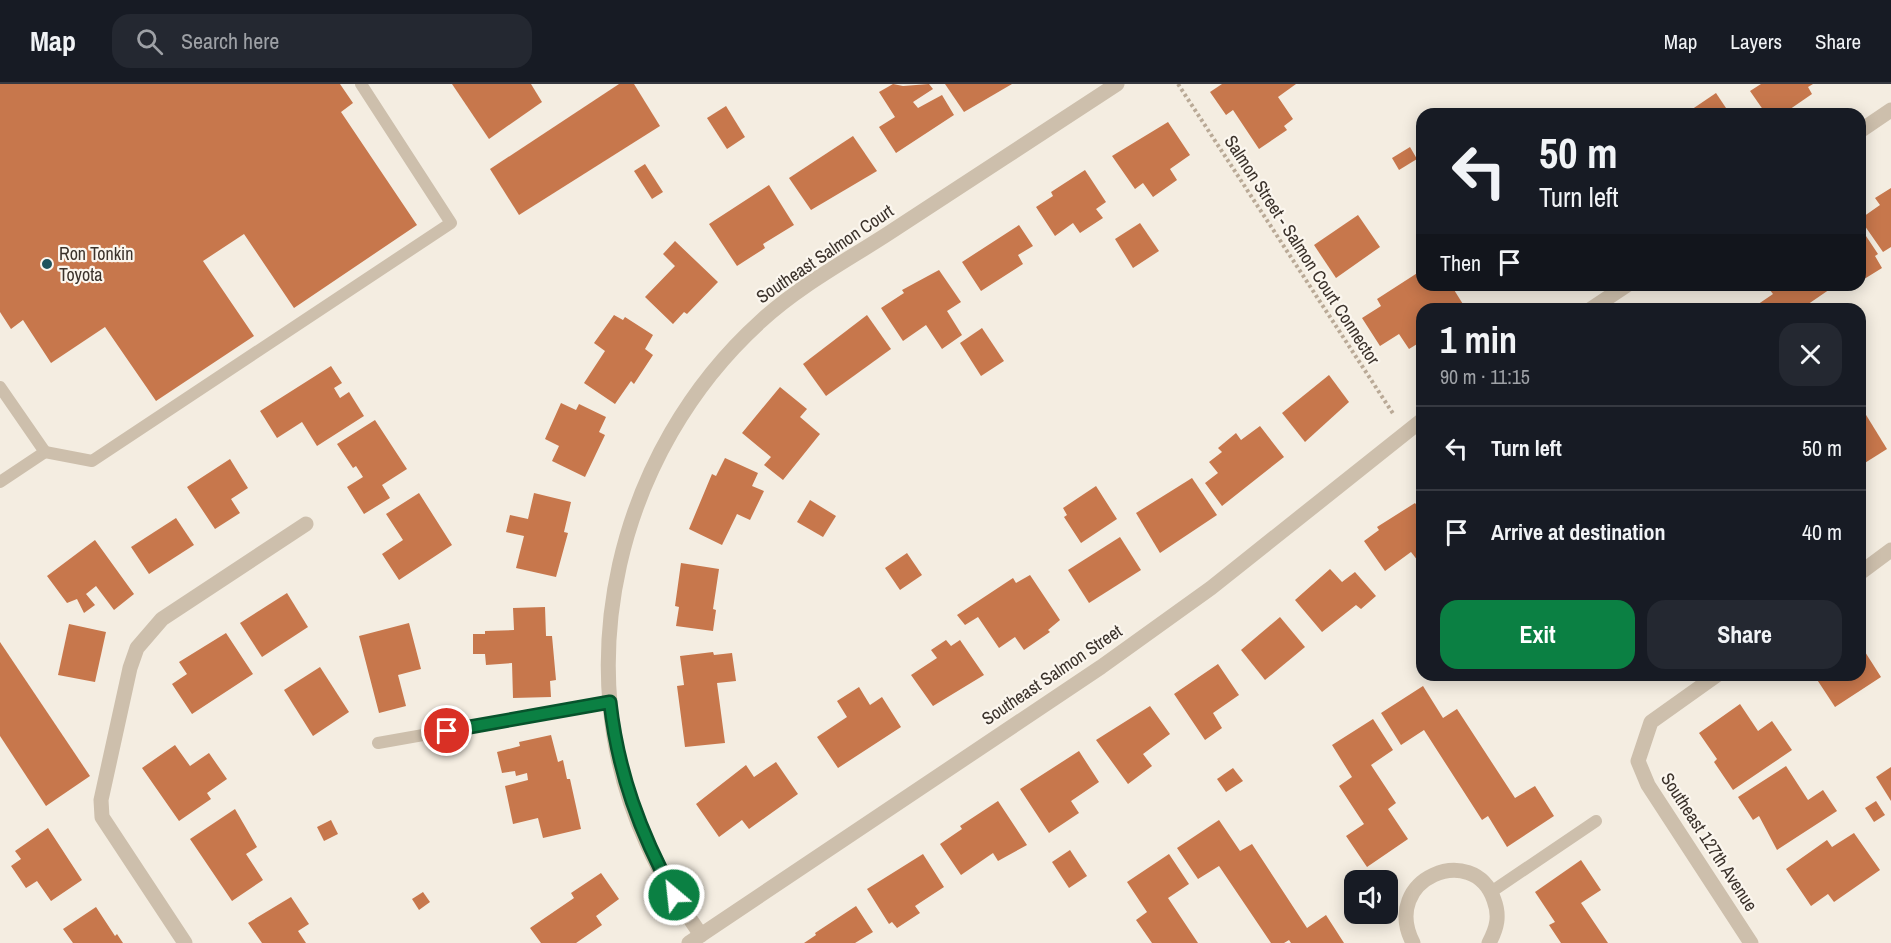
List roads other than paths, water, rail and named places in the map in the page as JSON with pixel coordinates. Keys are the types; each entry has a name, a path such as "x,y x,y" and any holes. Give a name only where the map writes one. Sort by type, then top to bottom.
{"street":[{"name":"Southeast Salmon Court","path":"695,939 646,844 625,783 610,702 608,657 613,594 619,562 636,502 663,444 679,416 716,366 784,301 1117,84"},
{"path":"1866,127 1891,110"},
{"path":"1600,303 1618,291"},
{"name":"Southeast Salmon Street","path":"695,939 1101,667 1210,588 1416,424"},
{"path":"185,943 102,818 101,800 130,668 137,648 162,619 306,524"},
{"path":"1866,569 1891,550"},
{"name":"Southeast 127th Avenue","path":"1709,681 1651,722 1638,761 1648,785 1751,943"},
{"path":"1413,943 1406,931 1405,915 1408,898 1417,884 1432,874 1448,870 1464,872 1480,879 1491,892 1498,911 1496,931 1489,943"}],"lane":[{"path":"0,387 45,452 92,461 451,223 361,84"},
{"path":"0,482 45,452"},
{"path":"378,743 610,702"},
{"path":"1491,892 1596,821"}],"place":[{"name":"Ron Tonkin Toyota","path":"47,264"}]}
